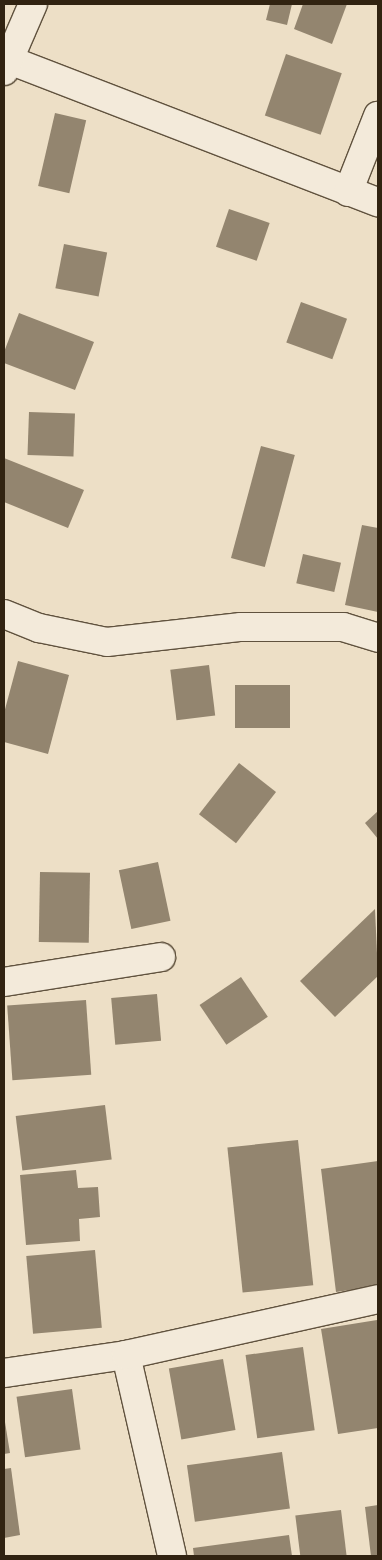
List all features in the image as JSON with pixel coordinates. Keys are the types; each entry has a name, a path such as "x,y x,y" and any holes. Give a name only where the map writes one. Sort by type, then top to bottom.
{"street":[{"path":"33,4 5,63 378,202"},
{"path":"348,192 378,116"},
{"path":"4,614 39,628 107,642 241,627 343,627 378,638"},
{"path":"4,982 161,957"},
{"path":"4,1373 126,1355 378,1299"},
{"path":"126,1355 172,1556"}],"building":[{"path":"270,4 292,4 287,25 266,20"},
{"path":"303,4 347,4 332,44 294,29"},
{"path":"286,54 342,73 321,135 265,115"},
{"path":"55,113 86,120 69,193 38,186"},
{"path":"229,209 270,223 257,261 216,247"},
{"path":"64,244 107,252 99,297 55,288"},
{"path":"301,302 347,319 332,359 286,342"},
{"path":"19,313 94,342 75,390 4,363 4,352"},
{"path":"29,412 75,414 73,457 27,455"},
{"path":"261,446 295,455 265,567 231,558"},
{"path":"4,458 84,490 68,528 4,502"},
{"path":"362,525 378,528 378,612 345,605"},
{"path":"303,554 341,563 334,592 296,583"},
{"path":"18,661 69,675 48,754 4,742 4,713"},
{"path":"209,665 215,716 177,720 170,670"},
{"path":"235,685 290,685 290,728 235,728"},
{"path":"239,763 276,792 236,843 199,814"},
{"path":"378,811 378,839 365,823"},
{"path":"158,862 170,921 131,929 119,870"},
{"path":"40,872 90,873 89,943 39,942"},
{"path":"375,909 378,976 335,1017 300,981"},
{"path":"241,977 268,1017 226,1045 200,1005"},
{"path":"157,994 161,1041 115,1045 111,998"},
{"path":"86,1000 91,1075 12,1080 7,1006"},
{"path":"105,1105 112,1160 22,1171 16,1116"},
{"path":"298,1140 313,1285 243,1293 227,1147"},
{"path":"378,1161 378,1286 336,1292 321,1169"},
{"path":"76,1170 78,1188 98,1187 100,1217 79,1219 80,1241 26,1245 20,1175"},
{"path":"95,1250 102,1328 33,1334 26,1256"},
{"path":"377,1320 378,1428 338,1434 321,1329"},
{"path":"303,1347 315,1430 257,1438 246,1355"},
{"path":"223,1359 236,1430 181,1439 169,1369"},
{"path":"72,1389 80,1449 25,1457 17,1397"},
{"path":"4,1416 10,1453 4,1454"},
{"path":"282,1452 290,1508 195,1522 187,1465"},
{"path":"11,1468 20,1535 4,1538 4,1469"},
{"path":"378,1505 378,1556 371,1556 365,1507"},
{"path":"341,1510 347,1556 300,1556 295,1516"},
{"path":"289,1535 292,1556 194,1556 193,1548"}]}
